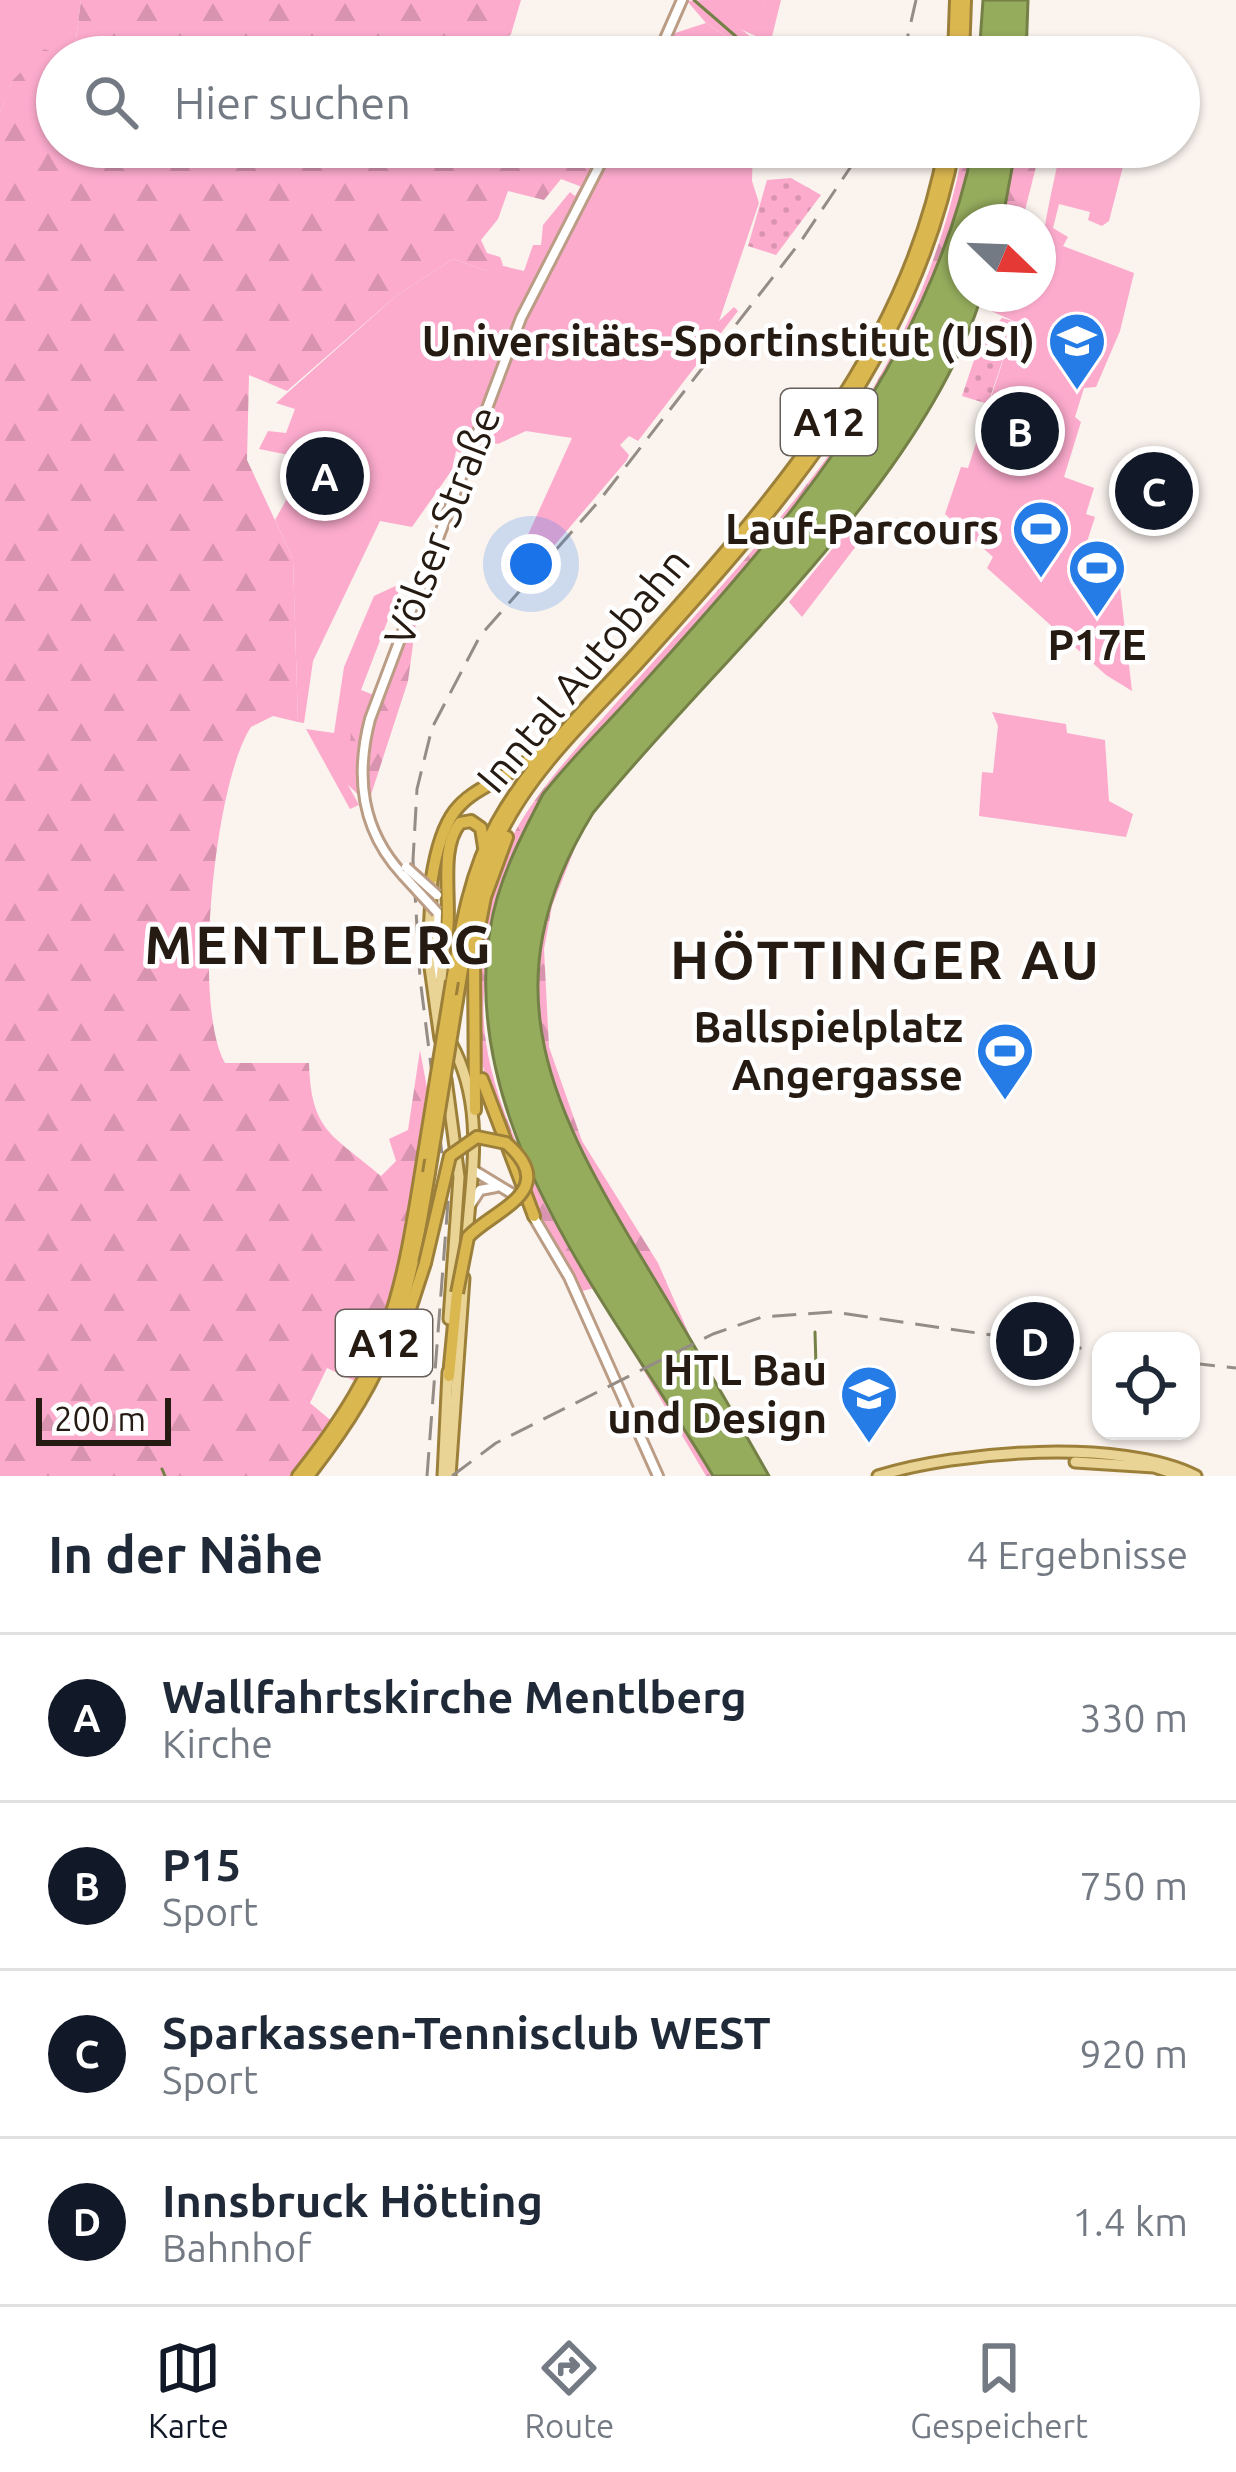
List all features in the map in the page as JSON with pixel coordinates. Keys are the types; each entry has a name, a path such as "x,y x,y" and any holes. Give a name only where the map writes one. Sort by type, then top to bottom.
{"highway":[{"path":"957,36 960,0"},
{"path":"946,26 949,36"},
{"name":"Inntal Autobahn","path":"297,1476 360,1392 387,1338 404,1275 468,897 484,850 516,794 565,732 761,510 849,392 911,270 943,168"},
{"name":"Inntal Autobahn","path":"310,1474 376,1381 407,1299 457,1000 484,872 502,830 541,773 769,515 860,390 919,274 944,168"},
{"path":"432,878 442,829 459,803 565,732"},
{"path":"475,1111 472,988 480,917 503,846 541,773"},
{"path":"445,944 452,904 451,836 460,824 471,821 483,831 484,850"},
{"path":"477,1059 497,1128 534,1216"},
{"path":"376,1381 387,1370 412,1314 447,1160 472,1139 502,1141 523,1164 523,1190 515,1205 476,1228 463,1246 449,1376"}],"main road":[{"path":"666,36 682,0"},
{"name":"Völser Straße","path":"405,871 373,834 361,781 374,707 521,318 598,168"},
{"path":"405,871 436,912 434,1000"},
{"path":"405,871 437,896 445,917 439,995 445,1032 467,1075 475,1111 449,1476"},
{"path":"432,878 428,952 456,1145 458,1207 449,1476"},
{"path":"472,1168 518,1196 534,1216 569,1277 658,1476"},
{"path":"470,1205 480,1190 498,1186"},
{"path":"878,1476 942,1457 1000,1452 1144,1459 1196,1476"},
{"path":"898,1476 946,1462 991,1458 1154,1467 1181,1476"}],"green space":[{"path":"0,0 81,0 76,36 36,36 36,58 12,82 0,113"},
{"path":"81,0 521,0 509,36 76,36"},
{"path":"703,0 765,0 758,36 726,23"},
{"path":"703,0 750,36 726,36 687,1"},
{"path":"765,0 781,0 772,36 756,36"},
{"path":"706,23 726,36 671,36"},
{"path":"36,57 36,168 592,168 582,187 561,179 544,200 508,191 498,219 481,240 487,253 500,257 503,265 487,271 453,259 396,296 287,391 249,375 247,460 293,559 298,722 273,716 251,727 227,795 209,946 215,1034 225,1063 309,1063 314,1104 327,1130 381,1176 396,1161 389,1139 408,1130 420,1050 427,1088 392,1308 359,1383 327,1368 310,1403 334,1423 291,1476 0,1476 0,113 12,81"},
{"path":"592,168 752,168 759,203 719,321 734,307 738,311 638,441 629,436 620,445 629,455 627,460 530,574 537,557 521,550 572,438 526,431 498,444 486,441 475,459 456,451 452,470 412,527 380,521 313,661 304,723 298,722 293,559 275,520 309,459 259,449 268,431 286,433 295,409 276,403 396,296 453,259 487,271 495,264 524,271 533,245 541,245 543,225 570,192 575,196"},
{"path":"959,168 967,168 958,204 950,204"},
{"path":"1012,168 1036,168 1027,204 1005,204"},
{"path":"1057,168 1123,168 1109,221 1102,226 1088,220 1090,212 1059,204 1056,216 1056,204 1050,204"},
{"path":"791,178 821,195 776,255 748,246 767,180"},
{"path":"948,212 948,237 922,302 885,373 842,441 743,570 565,767 543,794 530,821 484,995 487,1051 505,1113 532,1177 594,1288 582,1291 532,1198 503,1134 483,1067 475,1010 476,964 483,918 504,853 555,773 747,557 846,431 911,315"},
{"path":"1056,230 1068,237 1063,246 1134,273 1120,331 1096,387 1084,388 1075,417 1081,422 1064,477 1094,488 1086,514 1095,517 1082,557 1118,570 1132,691 1106,675 987,568 993,557 945,514 961,467 968,468 1011,336 987,327 1000,325 1002,318 1016,322 993,312 1056,312"},
{"path":"1002,318 1015,323 988,404 962,396 985,327 992,329"},
{"path":"1118,467 1168,468 1166,514 1141,514 1141,491 1117,490"},
{"path":"855,521 863,537 802,617 789,602"},
{"path":"402,583 361,690 381,698 348,785 359,805 350,809 306,729 334,733 344,667 374,596"},
{"path":"410,619 416,622 408,681 368,804 348,785 351,728 370,726"},
{"path":"992,712 1066,724 1067,733 1105,740 1109,801 1133,814 1126,837 979,816 982,772 993,773 998,726"},
{"path":"582,830 552,906 544,949 549,1047 582,1141 658,1263 692,1341 585,1158 558,1096 541,1032 537,967 550,900"},
{"path":"619,1328 682,1426 713,1476 706,1476"}],"shaded area":[{"path":"983,0 1028,0 1027,36 980,36"},
{"path":"967,168 1012,168 1005,204 958,204"},
{"path":"948,237 948,312 975,312 954,364 914,433 866,501 593,813 560,876 543,936 538,993 544,1048 561,1102 615,1212 769,1476 713,1476 592,1285 521,1148 497,1077 486,1004 493,912 511,860 543,794 794,507 885,373 922,302"}],"waterway":[{"path":"694,0 735,36"},
{"path":"815,1332 816,1367"},
{"path":"162,1469 165,1476"}],"railway":[{"path":"908,36 916,0"},
{"path":"427,1476 448,1202 420,978 413,860 417,789 432,728 480,636 599,501 801,241 850,168"},
{"path":"452,1476 496,1443 713,1334 762,1317 833,1312 1092,1350"},
{"path":"1200,1364 1236,1368"}],"place":[{"name":"Universitäts-Sportinstitut (USI)","path":"1077,392"},
{"name":"P15","path":"1020,431"},
{"name":"Wallfahrtskirche Mentlberg","path":"325,476"},
{"name":"Sparkassen-Tennisclub WEST","path":"1154,491"},
{"name":"Lauf-Parcours","path":"1041,580"},
{"name":"P17E","path":"1097,619"},
{"name":"Ballspielplatz Angergasse","path":"1005,1102"},
{"name":"Innsbruck Hötting","path":"1035,1341"},
{"name":"HTL Bau und Design","path":"869,1445"}],"district":[{"name":"MENTLBERG","path":"319,945"},
{"name":"HÖTTINGER AU","path":"886,960"}]}
